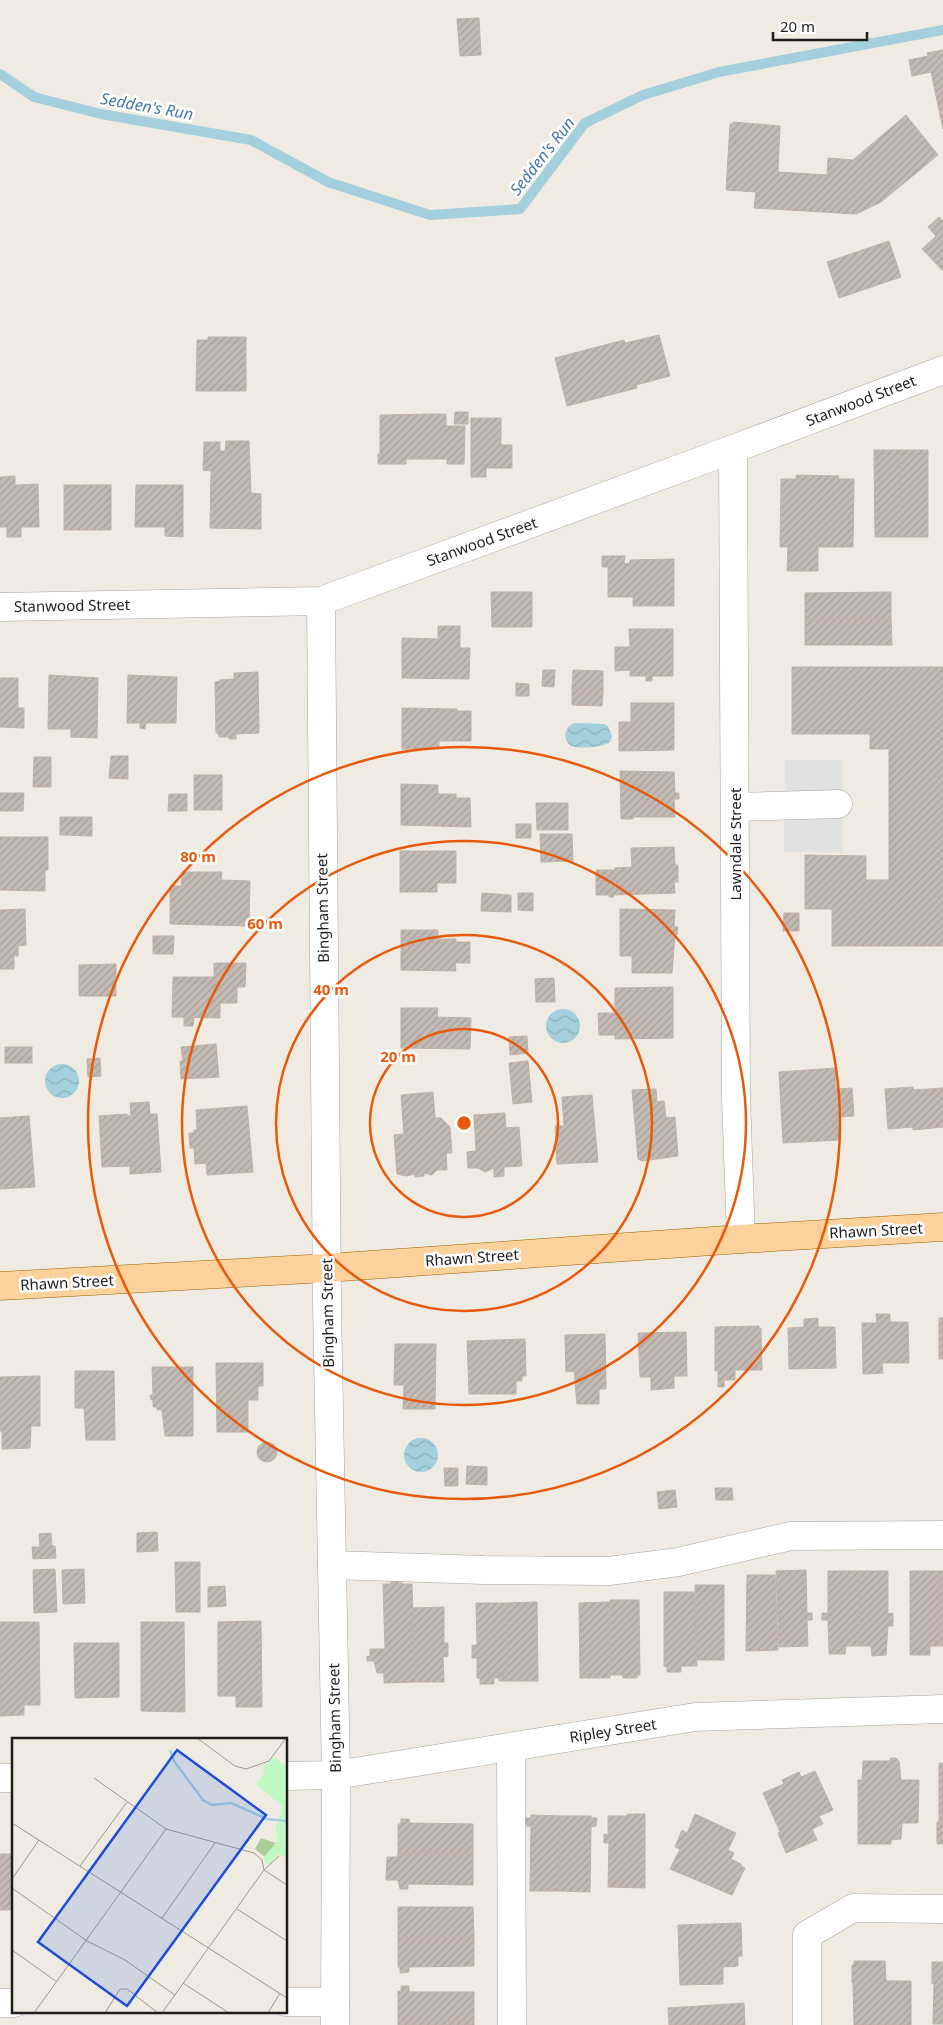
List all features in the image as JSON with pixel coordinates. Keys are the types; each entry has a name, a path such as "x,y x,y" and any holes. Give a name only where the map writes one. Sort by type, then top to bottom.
{"main road":[{"name":"Rhawn Street","path":"0,1286 327,1268 943,1227"}],"street":[{"name":"Stanwood Street","path":"0,607 321,601 943,370"},
{"name":"Lawndale Street","path":"733,449 736,1098 742,1239"},
{"name":"Bingham Street","path":"321,601 327,1268 336,1775 335,2014"},
{"path":"736,807 838,804"},
{"path":"332,1565 484,1570 609,1570 678,1562 791,1536 943,1536"},
{"name":"Ripley Street","path":"288,1776 336,1775 695,1717 943,1709"},
{"path":"511,1748 512,2025"},
{"path":"807,2025 807,1935 853,1908 943,1909"},
{"path":"288,2002 335,2014"}],"shaded area":[{"path":"785,760 843,760 843,852 784,852"}],"water":[{"path":"574,723 604,724 608,726 612,736 610,742 590,747 573,747 567,741 565,734 568,727"},
{"path":"563,1009 570,1010 575,1014 579,1019 579,1033 575,1038 570,1042 563,1043 556,1042 551,1038 547,1033 546,1026 547,1019 551,1014 556,1010"},
{"path":"62,1064 69,1065 74,1069 78,1074 78,1088 74,1093 69,1097 62,1098 55,1097 50,1093 46,1088 45,1081 46,1074 50,1069 55,1065"},
{"path":"421,1438 428,1439 433,1443 437,1448 437,1462 433,1467 428,1471 421,1472 414,1471 409,1467 405,1462 404,1455 405,1448 409,1443 414,1439"}],"building":[{"path":"479,18 481,55 460,56 457,19"},
{"path":"943,50 943,129 931,72 912,76 909,60 928,56 927,53"},
{"path":"906,115 938,155 881,202 856,214 754,208 756,192 726,190 730,124 733,124 733,122 780,126 778,172 827,175 828,158 853,160"},
{"path":"939,217 943,221 943,271 922,249 936,236 928,227"},
{"path":"889,241 901,277 839,298 827,262"},
{"path":"659,335 670,376 636,385 637,388 567,406 555,358 624,340 625,343"},
{"path":"208,337 246,337 246,391 196,391 197,340 208,340"},
{"path":"455,412 468,412 468,424 454,424"},
{"path":"446,414 446,426 465,426 464,464 447,464 447,459 406,459 406,464 378,464 378,454 380,454 380,415"},
{"path":"471,418 501,418 501,445 512,445 512,468 486,468 486,477 471,477"},
{"path":"226,441 249,441 251,493 261,494 261,529 210,528 211,471 203,470 204,442 220,442 220,451 225,451"},
{"path":"874,450 900,450 901,537 875,537"},
{"path":"900,450 928,450 928,537 901,537"},
{"path":"796,475 839,476 838,479 854,479 853,547 818,547 818,571 787,571 788,547 780,547 781,479 796,479"},
{"path":"15,476 15,485 38,484 39,527 21,527 21,537 7,537 7,527 0,527 0,477"},
{"path":"64,485 111,485 111,530 64,530"},
{"path":"136,485 183,485 183,537 165,536 165,527 135,527"},
{"path":"602,556 625,556 624,564 630,563 630,560 674,559 674,606 633,606 633,597 608,597 608,567 602,567"},
{"path":"491,592 532,592 532,627 492,627"},
{"path":"891,592 891,619 805,619 805,593"},
{"path":"805,619 891,619 892,645 805,645"},
{"path":"438,626 460,626 460,648 470,648 469,679 402,678 402,638 438,639"},
{"path":"629,629 673,629 673,676 652,676 652,681 646,681 646,676 630,676 630,670 615,671 615,647 630,647"},
{"path":"792,667 943,667 943,946 832,946 832,909 805,909 805,855 866,856 866,880 889,880 889,749 870,749 870,734 792,734"},
{"path":"543,670 555,670 554,687 542,686"},
{"path":"573,670 603,671 603,690 572,689"},
{"path":"258,672 259,733 236,734 236,739 219,737 218,733 216,733 215,682 234,679 234,673"},
{"path":"49,675 98,678 97,738 71,737 71,729 48,729"},
{"path":"128,675 177,677 176,723 146,723 145,729 140,728 140,723 127,723"},
{"path":"0,678 18,678 18,708 24,708 24,728 0,727"},
{"path":"516,683 529,684 529,696 516,696"},
{"path":"572,689 603,690 602,706 572,705"},
{"path":"631,703 674,703 674,750 619,751 619,722 631,722"},
{"path":"402,708 471,711 471,741 439,741 439,749 402,749"},
{"path":"111,756 128,756 128,779 109,778"},
{"path":"34,757 51,757 51,787 33,787"},
{"path":"620,771 674,772 675,793 679,793 679,799 674,799 675,817 633,817 633,819 621,819"},
{"path":"194,775 222,775 222,810 194,810"},
{"path":"401,784 438,785 438,794 456,794 456,798 470,798 471,827 401,825"},
{"path":"0,793 24,793 23,811 0,811"},
{"path":"169,794 187,794 187,811 168,811"},
{"path":"536,803 568,803 568,830 537,830"},
{"path":"60,817 92,817 92,836 60,835"},
{"path":"516,824 531,824 531,838 516,838"},
{"path":"540,834 572,834 573,861 541,862"},
{"path":"0,837 48,837 48,870 45,870 45,891 0,890"},
{"path":"674,847 675,865 678,865 678,882 674,882 675,893 613,895 614,897 596,895 596,870 615,870 615,868 632,867 631,848"},
{"path":"400,851 456,851 456,883 437,883 437,892 400,892"},
{"path":"182,872 222,872 221,880 250,881 249,926 170,924 170,886 181,886"},
{"path":"482,893 511,895 511,912 481,911"},
{"path":"518,893 533,893 533,911 518,910"},
{"path":"25,909 26,945 18,946 18,956 14,956 14,969 0,969 0,910"},
{"path":"620,909 675,910 674,927 678,927 677,935 675,935 672,973 632,973 632,956 620,956"},
{"path":"784,913 799,913 799,931 783,931"},
{"path":"401,930 438,930 438,939 456,939 456,942 470,942 470,963 455,963 456,971 401,970"},
{"path":"153,936 174,936 173,954 153,954"},
{"path":"214,963 246,963 245,987 237,987 237,1003 220,1003 220,1018 172,1017 173,977 214,977"},
{"path":"116,964 116,996 79,996 79,965"},
{"path":"554,978 555,1002 536,1002 535,979"},
{"path":"673,987 673,1038 615,1039 615,1035 599,1035 598,1013 615,1013 615,988"},
{"path":"401,1008 438,1008 437,1017 471,1018 470,1049 401,1048"},
{"path":"184,1018 194,1018 193,1026 184,1026"},
{"path":"527,1036 528,1053 510,1055 509,1037"},
{"path":"216,1044 219,1077 181,1079 180,1061 183,1061 181,1047"},
{"path":"5,1047 32,1047 32,1063 5,1063"},
{"path":"100,1058 101,1076 88,1077 87,1059"},
{"path":"528,1061 532,1102 513,1104 509,1063"},
{"path":"835,1068 836,1089 852,1088 854,1116 838,1117 839,1140 783,1143 779,1072"},
{"path":"913,1087 913,1090 943,1088 943,1127 913,1130 913,1127 888,1129 885,1089"},
{"path":"656,1089 657,1102 664,1101 666,1118 675,1117 678,1156 642,1161 638,1159 632,1090"},
{"path":"433,1092 435,1118 441,1118 450,1127 452,1153 446,1153 447,1170 437,1170 432,1175 424,1173 424,1176 415,1177 415,1174 406,1176 397,1174 394,1135 404,1134 401,1095"},
{"path":"592,1095 598,1162 557,1164 555,1126 564,1126 562,1097"},
{"path":"149,1102 150,1114 157,1114 161,1172 130,1174 130,1166 102,1167 99,1116 127,1114 127,1116 131,1116 130,1103"},
{"path":"247,1106 253,1172 207,1175 206,1163 195,1164 194,1148 190,1148 189,1133 194,1133 194,1130 197,1130 196,1110"},
{"path":"505,1113 506,1128 519,1127 522,1166 504,1167 504,1176 494,1177 494,1168 485,1172 478,1168 468,1168 467,1152 476,1151 474,1115"},
{"path":"29,1116 35,1187 0,1189 0,1118"},
{"path":"876,1314 890,1314 890,1322 908,1322 909,1363 882,1363 883,1373 863,1374 862,1323 877,1323"},
{"path":"818,1318 818,1327 835,1327 836,1368 789,1369 788,1328 804,1327 804,1319"},
{"path":"939,1318 943,1318 943,1359 939,1359"},
{"path":"759,1326 759,1329 761,1328 762,1370 735,1370 735,1380 724,1380 724,1387 718,1387 718,1371 715,1371 715,1327"},
{"path":"686,1332 687,1376 674,1376 674,1388 651,1390 651,1377 640,1377 638,1333"},
{"path":"605,1334 606,1389 599,1389 599,1404 577,1404 574,1371 566,1372 565,1335"},
{"path":"525,1339 526,1376 522,1376 522,1381 516,1381 516,1394 469,1394 467,1341"},
{"path":"395,1344 436,1344 435,1409 403,1409 404,1385 394,1385"},
{"path":"216,1363 263,1363 263,1386 258,1386 258,1400 248,1400 248,1432 217,1432"},
{"path":"152,1367 193,1367 193,1436 165,1436 162,1410 157,1410 157,1407 153,1407 153,1400 151,1400 150,1395 153,1395"},
{"path":"75,1371 114,1371 115,1440 86,1440 84,1408 75,1408"},
{"path":"40,1376 40,1426 31,1426 30,1448 2,1449 0,1377"},
{"path":"267,1442 274,1445 277,1452 274,1459 267,1462 260,1459 257,1452 260,1445"},
{"path":"467,1466 487,1467 487,1485 466,1484"},
{"path":"444,1468 458,1468 458,1486 445,1486"},
{"path":"715,1488 732,1488 733,1500 716,1500"},
{"path":"675,1490 677,1507 659,1509 657,1492"},
{"path":"157,1532 158,1551 137,1552 137,1533"},
{"path":"51,1533 52,1546 55,1546 56,1558 33,1559 32,1547 40,1547 39,1534"},
{"path":"175,1562 200,1562 200,1612 176,1612"},
{"path":"55,1569 57,1612 34,1613 33,1570"},
{"path":"84,1569 85,1603 63,1604 62,1570"},
{"path":"806,1570 807,1613 812,1613 812,1620 807,1620 808,1646 779,1647 776,1571"},
{"path":"828,1571 859,1571 860,1646 846,1646 845,1654 829,1654 828,1620 822,1620 822,1613 828,1613"},
{"path":"859,1571 888,1571 888,1614 893,1613 893,1626 888,1626 886,1655 872,1656 871,1646 860,1646"},
{"path":"910,1571 938,1571 939,1646 930,1646 930,1655 910,1655"},
{"path":"938,1571 943,1571 943,1646 939,1646"},
{"path":"747,1575 775,1575 778,1650 746,1651"},
{"path":"393,1580 399,1580 403,1584 412,1584 415,1682 384,1683 384,1673 377,1673 374,1661 367,1661 367,1656 370,1657 370,1649 385,1649 383,1584 390,1584"},
{"path":"695,1585 724,1585 724,1660 696,1660"},
{"path":"225,1586 226,1606 208,1607 208,1587"},
{"path":"664,1592 694,1592 697,1666 681,1666 681,1672 667,1672 667,1667 664,1666"},
{"path":"610,1600 639,1600 640,1675 637,1675 637,1678 623,1678 623,1675 610,1675"},
{"path":"537,1602 538,1681 507,1681 507,1603"},
{"path":"609,1602 610,1678 580,1678 579,1603"},
{"path":"476,1603 507,1603 507,1681 499,1681 499,1678 494,1678 494,1684 480,1684 480,1678 477,1678 477,1658 472,1658 472,1645 477,1645"},
{"path":"444,1607 444,1643 448,1643 448,1656 443,1657 444,1682 415,1682 413,1608"},
{"path":"261,1621 262,1707 236,1707 236,1696 218,1696 218,1622"},
{"path":"0,1622 39,1622 40,1705 24,1705 24,1715 0,1716"},
{"path":"141,1622 184,1622 185,1712 141,1711"},
{"path":"74,1643 119,1643 119,1697 75,1698"},
{"path":"891,1758 896,1758 899,1761 901,1780 919,1780 918,1823 902,1823 901,1839 891,1840 891,1844 858,1844 858,1780 862,1780 863,1761 889,1761"},
{"path":"939,1763 943,1763 943,1844 937,1844"},
{"path":"815,1771 833,1810 819,1816 823,1824 812,1829 817,1840 786,1853 778,1833 780,1832 763,1793 784,1784 782,1780 799,1772 801,1777"},
{"path":"627,1814 645,1814 645,1888 608,1887 609,1843 604,1843 604,1834 608,1835 608,1816 627,1816"},
{"path":"695,1814 736,1833 728,1850 734,1853 731,1859 745,1868 732,1895 670,1869 680,1849 675,1847 682,1830 687,1833"},
{"path":"531,1815 561,1816 558,1891 530,1891 531,1826 525,1826 525,1818 531,1818"},
{"path":"561,1816 591,1816 591,1818 597,1818 596,1826 591,1827 590,1892 558,1891"},
{"path":"401,1819 409,1819 410,1823 473,1824 473,1854 398,1853 398,1824 401,1824"},
{"path":"398,1853 473,1854 473,1885 408,1884 408,1889 400,1889 398,1880 386,1880 387,1857 397,1857"},
{"path":"0,1854 12,1854 12,1910 0,1910"},
{"path":"398,1907 473,1907 474,1937 398,1938"},
{"path":"741,1923 742,1956 738,1956 738,1966 723,1967 723,1984 680,1985 678,1925"},
{"path":"474,1937 474,1966 409,1967 409,1972 400,1973 400,1967 398,1967 398,1938"},
{"path":"854,1961 885,1961 886,1981 911,1981 911,2025 854,2025 852,1965 854,1965"},
{"path":"932,1962 943,1962 943,2024 933,2024 934,1983 932,1984"},
{"path":"401,1986 409,1986 409,1992 474,1992 474,2021 398,2022 398,1991 401,1992"},
{"path":"744,2003 745,2025 669,2025 668,2008"},
{"path":"474,2021 474,2025 398,2025 398,2022"}],"waterway":[{"name":"Sedden's Run","path":"0,74 34,97 101,114 251,140 328,182 430,215 520,209 585,123 643,95 719,72 943,30"}]}
